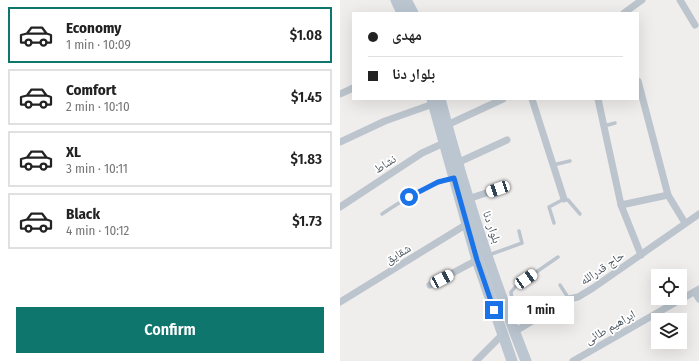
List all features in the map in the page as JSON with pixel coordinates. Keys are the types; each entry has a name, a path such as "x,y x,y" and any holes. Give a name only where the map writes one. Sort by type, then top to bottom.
{"main road":[{"path":"396,0 402,12"},
{"path":"406,0 412,12"},
{"name":"بلوار دنا","path":"435,101 447,125 468,199 487,256 502,335 512,361"},
{"name":"بلوار دنا","path":"435,101 444,143 477,260 495,297 507,314 526,361"}],"street":[{"path":"625,12 642,0"},
{"path":"680,0 695,25"},
{"path":"639,85 668,195 685,223"},
{"path":"340,94 352,88"},
{"path":"447,125 501,100"},
{"path":"532,100 564,199"},
{"path":"598,100 620,205 641,255"},
{"path":"340,142 384,121 435,101"},
{"path":"458,163 507,140"},
{"name":"نشاط","path":"340,207 422,153 444,143"},
{"path":"468,199 498,189"},
{"path":"620,205 668,195"},
{"name":"حاج قدرالله","path":"514,332 569,299 578,297 593,288 699,214"},
{"name":"شقایق","path":"340,302 467,224"},
{"path":"430,285 477,260"},
{"path":"697,290 699,299"},
{"name":"ابراهیم طائی","path":"573,361 697,290"},
{"path":"476,361 502,335"}],"lane":[{"path":"604,126 615,123"},
{"path":"553,165 570,161"},
{"path":"382,214 438,182 454,178"},
{"path":"554,222 549,207 564,199 568,200 580,214"},
{"path":"487,256 522,242 519,231"},
{"path":"507,314 513,309 511,292 516,286 558,258"},
{"path":"560,285 569,299"}],"route":[{"path":"409,197 438,182 454,178 477,260 494,310"}]}
